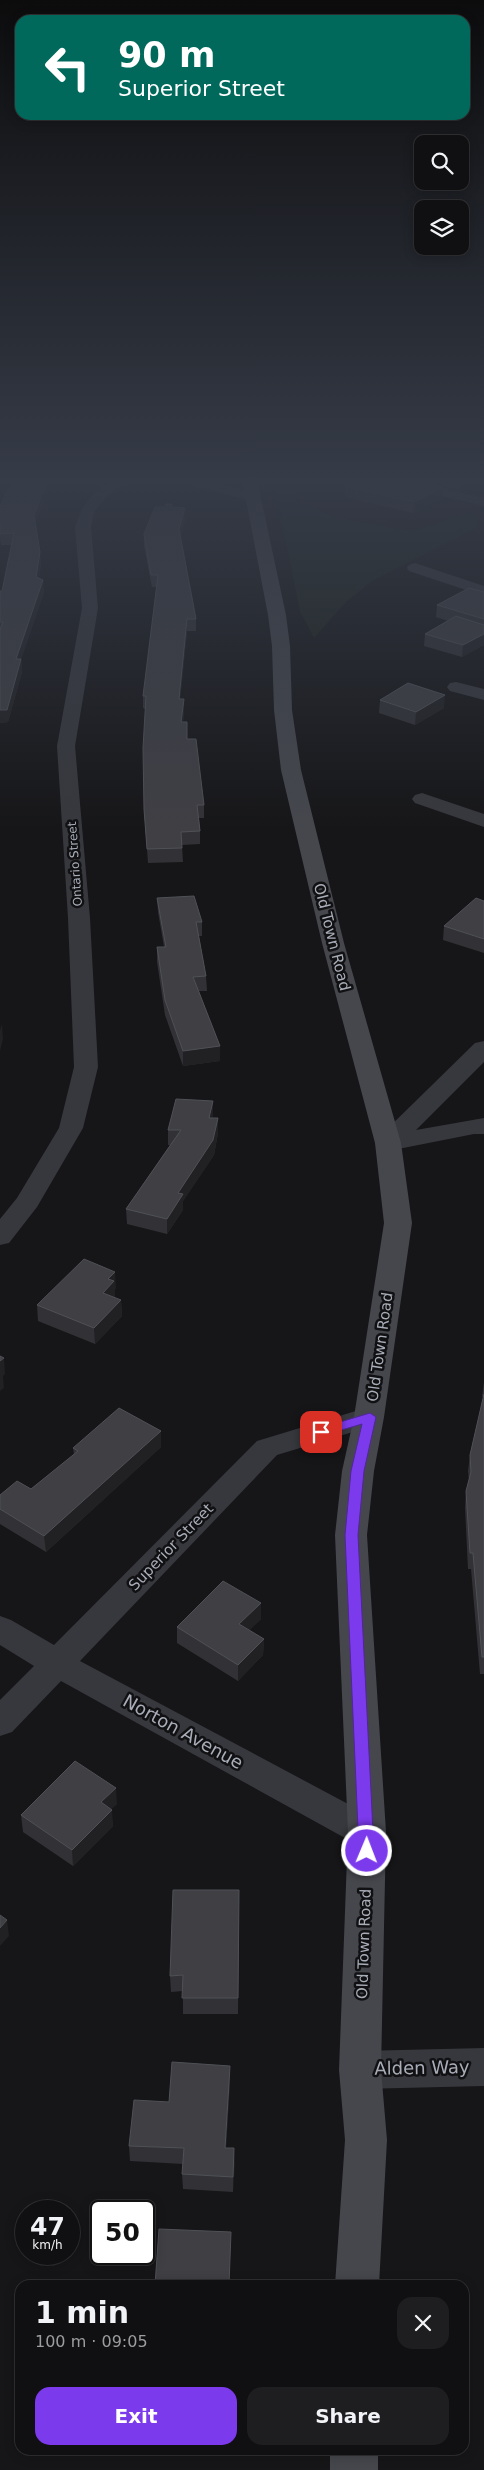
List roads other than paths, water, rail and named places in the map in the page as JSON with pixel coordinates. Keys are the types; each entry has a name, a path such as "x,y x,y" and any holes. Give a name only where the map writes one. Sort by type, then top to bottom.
{"main road":[{"name":"Old Town Road","path":"274,599 281,646 284,710 291,770 332,944 388,1143 398,1223 370,1417 358,1471 351,1535 367,1832 360,2070 366,2140 357,2280"},
{"path":"354,2455 354,2470"}],"street":[{"name":"Ontario Street","path":"0,1237 28,1201 71,1128 86,1067 79,918 66,746 90,608 89,599"},
{"path":"456,687 484,695"},
{"path":"422,799 484,821"},
{"path":"388,1143 484,1048"},
{"path":"388,1143 474,1126 484,1126"},
{"name":"Superior Street","path":"0,1722 267,1448 370,1417"},
{"name":"Norton Avenue","path":"0,1628 58,1664 367,1832"},
{"name":"Alden Way","path":"360,2070 484,2067"}]}
